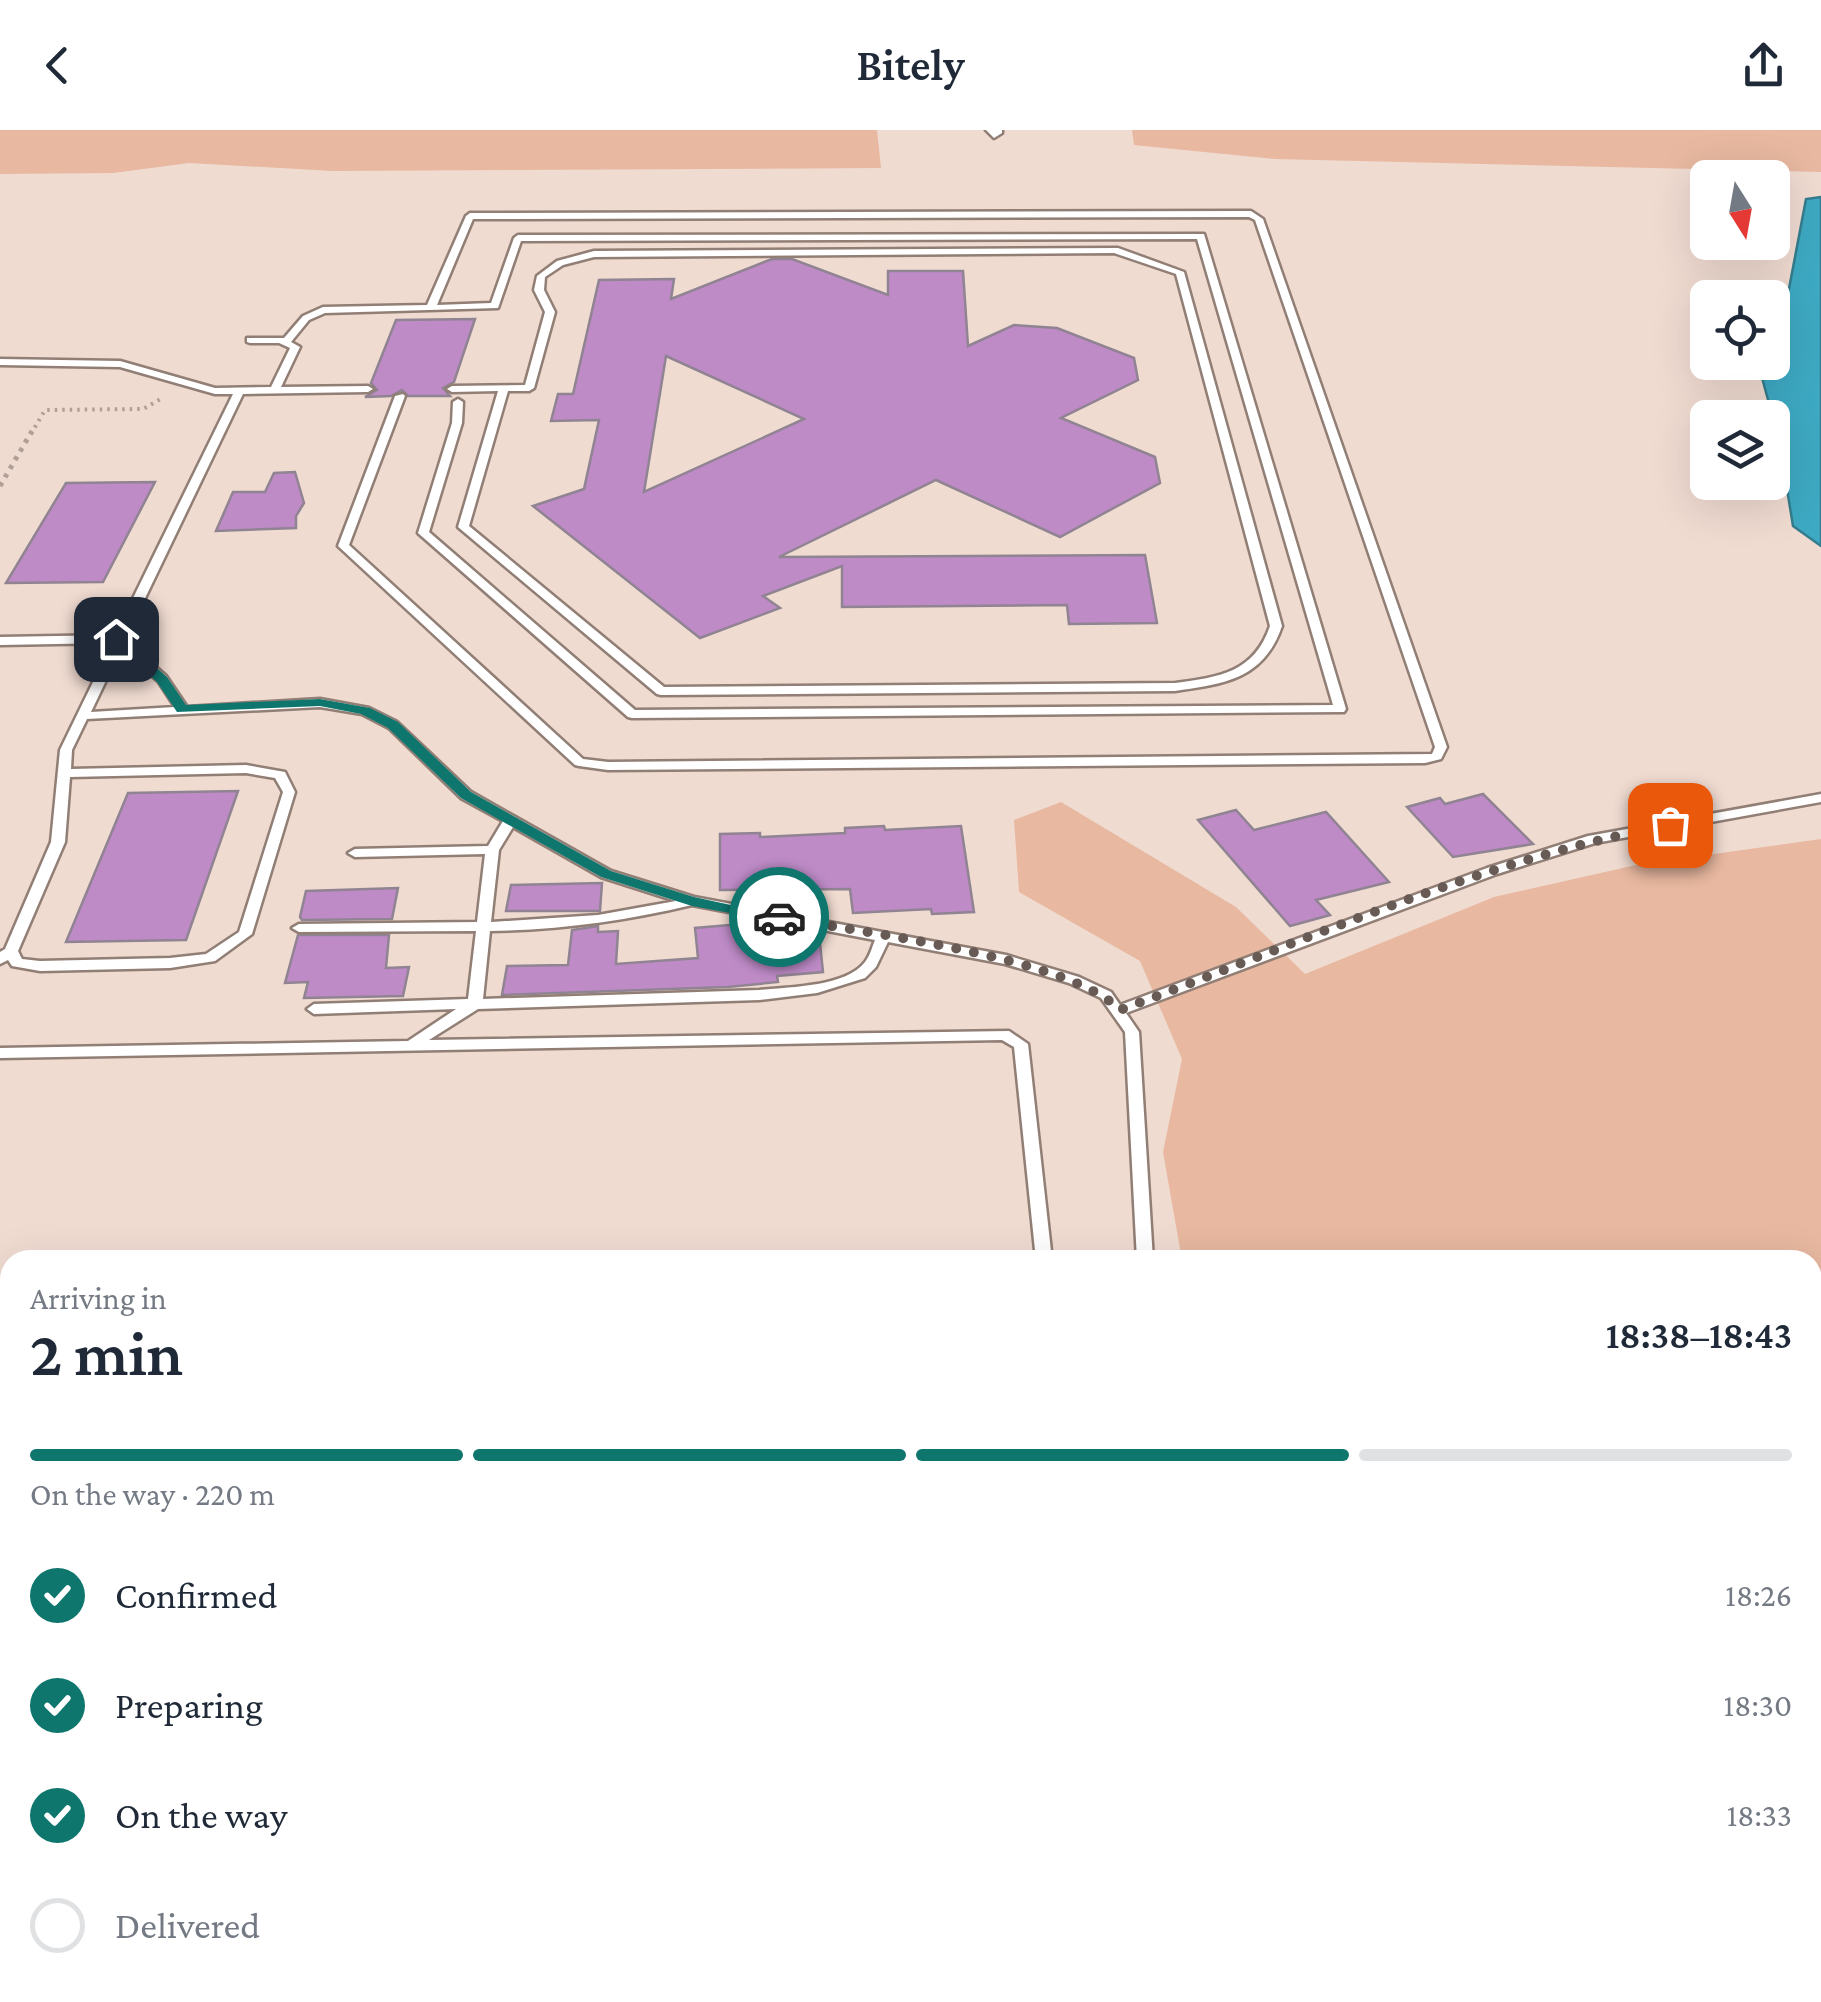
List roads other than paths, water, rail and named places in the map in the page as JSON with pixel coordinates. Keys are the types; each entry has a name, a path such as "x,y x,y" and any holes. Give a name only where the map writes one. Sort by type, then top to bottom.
{"lane":[{"path":"400,396 343,546 579,762 608,766 1424,759 1437,756 1441,747 1258,219 1251,214 470,216 431,307"},
{"path":"287,341 306,318 323,310 496,306 518,238 1202,236 1340,709 632,714 423,533 457,423 458,402"},
{"path":"452,388 504,388 529,388 550,312 540,290 541,276 560,262 594,254 1116,250 1180,272 1276,626 1273,641 1264,656 1249,668 1227,678 1174,687 661,691 462,527 504,388"},
{"path":"250,340 287,341 294,349 275,390"},
{"path":"0,362 120,364 186,385 239,390 368,389"},
{"path":"64,773 246,768 280,775 289,792 245,934 210,958 170,964 40,966 17,963 6,955 58,842 64,773 66,750 116,639 239,390"},
{"path":"0,641 116,639 162,680 182,709"},
{"path":"81,716 320,702 365,711 393,725 466,795 606,874 692,901 1006,960 1074,980 1106,995 1132,1032 1135,1050 1145,1250"},
{"path":"1120,1010 1492,872 1593,839 1821,798"},
{"path":"411,1045 475,1004 492,850 509,822"},
{"path":"355,853 492,850"},
{"path":"299,928 638,916 692,901"},
{"path":"314,1009 759,996 809,990 858,975 871,965 883,937"},
{"path":"0,1052 1014,1037 1021,1044 1043,1250"},
{"path":"1455,2002 1570,2002"}],"water":[{"path":"1821,197 1821,546 1793,526 1789,500 1790,400 1768,400 1763,380 1790,380 1790,283 1806,199"}]}
